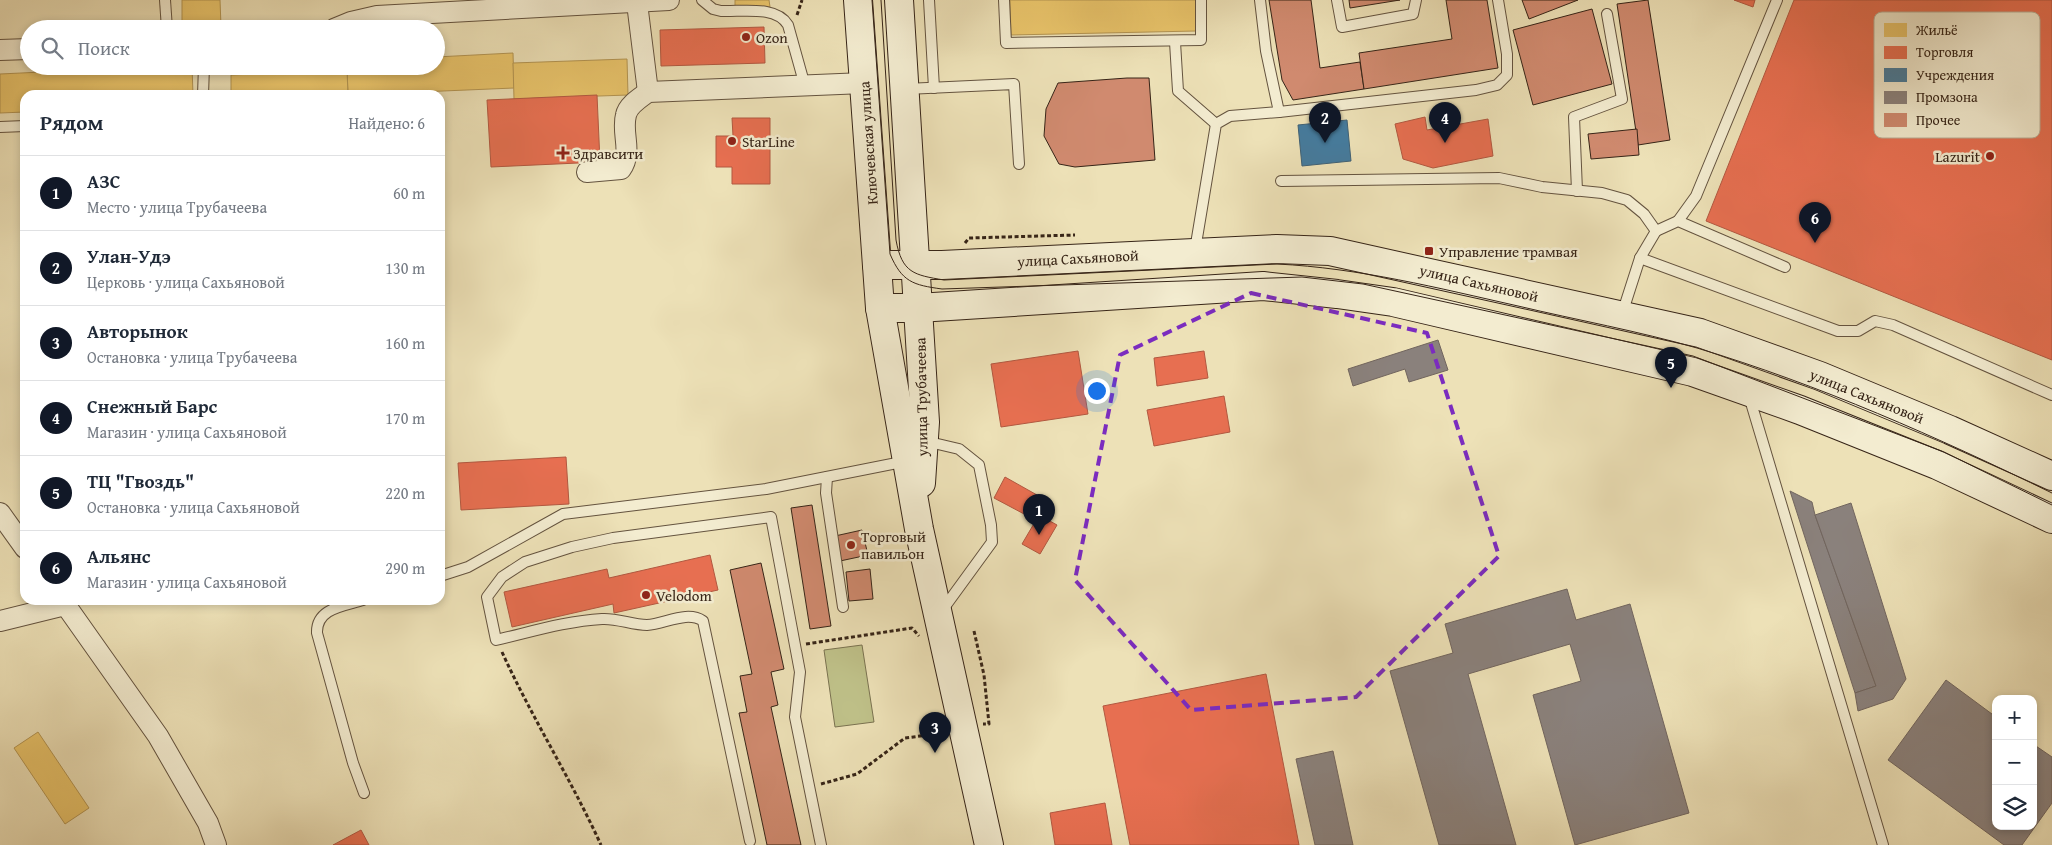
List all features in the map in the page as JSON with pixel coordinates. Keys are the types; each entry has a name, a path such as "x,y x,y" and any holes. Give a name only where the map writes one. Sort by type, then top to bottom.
{"main road":[{"name":"Ключевская улица","path":"858,0 878,286"},
{"path":"899,0 916,264"},
{"path":"1301,290 1304,250"},
{"name":"улица Сахьяновой","path":"878,286 916,264 942,265 1194,253 1330,251 1397,264 1700,333 1820,376 1950,430 2052,476"},
{"name":"улица Трубачеева","path":"915,451 925,422 916,264"},
{"path":"878,286 918,308 1264,286 1393,302 1692,372 1748,390 1937,465 2052,519"},
{"name":"улица Трубачеева","path":"878,286 915,451 919,529 989,845"}],"street":[{"path":"360,20 377,16 669,0"},
{"path":"637,3 648,92"},
{"path":"0,50 20,49"},
{"path":"588,172 621,169 626,162 626,114 633,104 648,92 864,84"},
{"path":"0,512 20,541"},
{"path":"0,621 54,605"},
{"path":"66,605 158,736 208,823 216,845"}],"lane":[{"path":"165,0 167,20"},
{"path":"702,0 713,9 721,11 775,13 784,18 788,25 805,86"},
{"path":"928,0 934,88"},
{"path":"1004,0 1006,44 1202,40 1201,0"},
{"path":"1260,0 1266,51 1279,112"},
{"path":"1337,0 1342,27 1413,14 1416,0"},
{"path":"1216,124 1230,116 1476,90 1497,84 1507,75 1507,54 1498,0"},
{"path":"1621,315 1640,258 1656,231 1678,221 1696,196 1777,0"},
{"path":"1577,191 1574,117 1622,99 1607,14"},
{"path":"1176,42 1178,91 1216,124"},
{"path":"203,90 204,75"},
{"path":"904,90 1014,84 1019,164"},
{"path":"1194,253 1216,124"},
{"path":"0,126 20,126"},
{"path":"1281,181 1499,178 1542,187 1602,193 1628,200 1644,214 1656,231"},
{"path":"1678,221 1785,267"},
{"path":"1640,258 1838,331 1858,331 1875,321 1893,325 2052,395"},
{"path":"1748,390 1883,845"},
{"path":"445,574 468,567 562,514 766,489 827,477 915,451 960,448 979,465 991,525 992,542 938,617"},
{"path":"827,477 826,493 843,607"},
{"path":"750,841 703,621 697,617 688,617 647,625 603,618 550,627 496,640 487,597 502,576 525,562 572,547 613,538 771,517 800,672 795,717 821,845"},
{"path":"348,605 326,612 319,617 316,624 353,764 364,793"}],"path":[{"path":"795,646 912,628 923,642"},
{"path":"974,631 984,675 989,724 978,725"},
{"path":"496,640 536,721 586,808 601,845"},
{"path":"809,788 857,774 905,738 951,732"}],"highlighted area":[{"path":"1251,293 1427,333 1499,556 1356,697 1191,710 1075,580 1120,355"}],"green space":[{"path":"862,645 874,722 835,727 824,650"}],"building: Жильё":[{"path":"182,0 220,0 221,20 182,20"},
{"path":"735,0 769,0 770,7 735,9"},
{"path":"1010,0 1196,0 1196,31 1011,35"},
{"path":"513,53 514,88 445,91 348,90 347,75 445,75 445,57"},
{"path":"627,59 628,95 514,99 513,63"},
{"path":"0,74 192,75 193,90 20,90 20,112 0,113"},
{"path":"231,75 347,75 348,90 231,90"},
{"path":"38,732 89,808 65,824 14,748"}],"building: Торговля":[{"path":"1734,0 1755,0 1753,7"},
{"path":"1794,0 2052,0 2052,360 1706,221"},
{"path":"764,27 765,63 661,66 660,30"},
{"path":"597,95 600,162 491,167 487,100"},
{"path":"1425,117 1427,130 1488,119 1493,156 1433,168 1403,159 1395,124"},
{"path":"732,118 770,118 770,184 732,184 732,167 716,167 716,136 733,136"},
{"path":"1078,351 1088,414 1001,427 991,364"},
{"path":"1204,351 1208,378 1157,386 1154,358"},
{"path":"1224,396 1230,432 1154,446 1147,410"},
{"path":"566,457 569,504 461,510 458,463"},
{"path":"1005,477 1037,495 1026,515 994,498"},
{"path":"1039,515 1057,525 1040,554 1022,544"},
{"path":"710,555 718,590 614,613 613,604 512,627 504,592 607,569 609,578"},
{"path":"1266,674 1299,845 1130,845 1103,706"},
{"path":"1105,803 1112,845 1055,845 1050,813"},
{"path":"361,830 369,845 333,845"}],"building: Учреждения":[{"path":"1347,120 1351,161 1302,166 1298,125"}],"building: Промзона":[{"path":"1438,340 1448,370 1409,382 1405,369 1353,386 1348,369"},
{"path":"1790,491 1812,502 1876,686 1855,693"},
{"path":"1851,503 1906,679 1893,699 1858,711 1855,693 1876,686 1815,515"},
{"path":"1567,589 1576,620 1630,604 1689,813 1575,845 1533,695 1581,681 1570,644 1468,674 1516,845 1439,845 1390,671 1453,653 1445,624"},
{"path":"1946,680 1992,714 1992,830 2033,830 2022,845 2004,845 1888,760"},
{"path":"2037,747 2052,757 2052,803 2037,824"},
{"path":"1333,751 1353,845 1315,845 1296,759"}],"building: Прочее":[{"path":"1269,0 1311,0 1320,68 1360,62 1364,89 1293,100 1282,80"},
{"path":"1349,0 1400,0 1350,8"},
{"path":"1446,0 1487,0 1498,68 1364,89 1359,53 1452,39"},
{"path":"1522,0 1578,0 1529,19"},
{"path":"1648,0 1670,140 1638,145 1617,4"},
{"path":"1592,9 1612,84 1533,105 1513,30"},
{"path":"1149,78 1155,160 1075,167 1059,164 1044,136 1046,109 1058,83"},
{"path":"1637,129 1639,155 1591,159 1588,134"},
{"path":"812,505 831,626 810,629 791,508"},
{"name":"Торговый павильон","path":"862,530 868,555 840,561 835,536"},
{"path":"761,563 784,669 771,672 778,705 771,707 801,845 767,845 739,713 747,712 740,676 752,674 730,570"},
{"path":"870,569 873,599 849,601 846,572"}],"tram line":[{"path":"872,0 890,254 899,271 916,284 942,289 1302,277 1363,284 1693,356 1944,452 2052,505"},
{"path":"881,0 896,240 906,266 917,274 944,280 1277,264 1368,274 1458,292 1697,348 1788,378 1878,413 2052,493"}],"place":[{"name":"Ozon","path":"746,37"},
{"name":"StarLine","path":"732,141"},
{"name":"Улан-Удэ","path":"1325,143"},
{"name":"Снежный Барс","path":"1445,143"},
{"name":"Здравсити","path":"563,153"},
{"name":"Lazurit","path":"1990,156"},
{"name":"Альянс","path":"1815,243"},
{"name":"Управление трамвая","path":"1429,251"},
{"name":"ТЦ \"Гвоздь\"","path":"1671,388"},
{"name":"АЗС","path":"1039,535"},
{"name":"Торговый павильон","path":"851,545"},
{"name":"Velodom","path":"646,595"},
{"name":"Авторынок","path":"935,753"}]}
